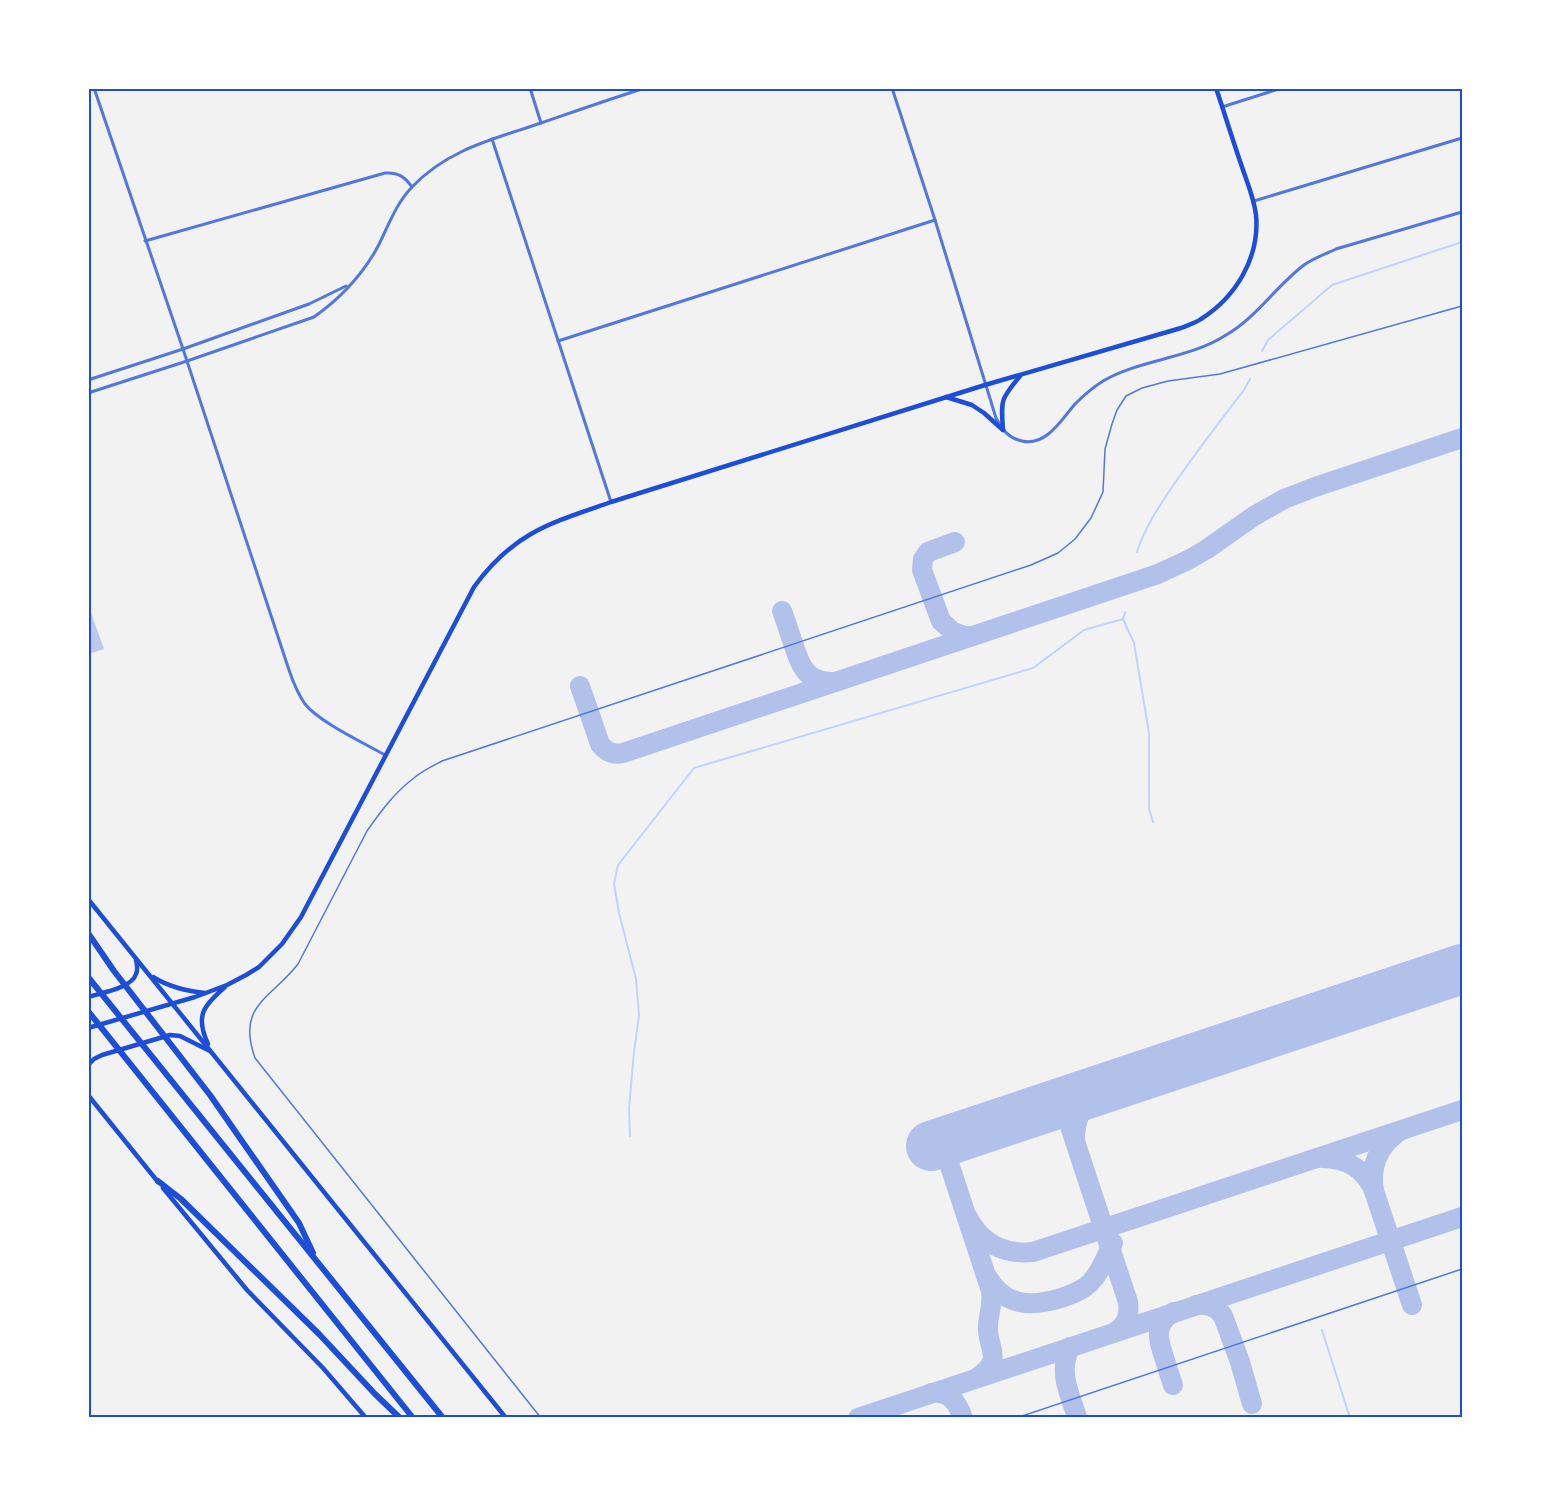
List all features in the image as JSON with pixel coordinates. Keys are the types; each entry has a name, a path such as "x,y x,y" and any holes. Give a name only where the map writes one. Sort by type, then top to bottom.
{"highway":[{"path":"88,933 197,1077 299,1223 318,1262"},
{"path":"88,978 443,1418"},
{"path":"88,1011 413,1418"},
{"path":"158,1181 180,1199 306,1321 400,1418"}],"main road":[{"path":"88,1028 227,985 259,967 282,944 301,917 465,602 485,572 511,547 533,532 558,520 611,501 985,385 1181,328 1200,320 1219,305 1232,293 1243,277 1251,256 1257,225 1254,201 1216,88"},
{"path":"1003,430 1001,404 1005,394 1021,375"},
{"path":"946,397 972,405 984,412 1003,430"},
{"path":"88,899 506,1418"},
{"path":"88,997 121,987 132,981 137,972 135,957"},
{"path":"149,974 167,985 207,993"},
{"path":"212,1052 203,1030 202,1015 211,999 227,985"},
{"path":"88,1065 102,1055 173,1035 184,1037 212,1052"},
{"path":"88,1095 237,1278 323,1368 366,1418"}],"street":[{"path":"94,88 296,689 315,714 385,755"},
{"path":"530,88 541,123"},
{"path":"88,393 314,317 332,304 368,262 399,203 412,187 444,161 463,150 492,139 645,88"},
{"path":"892,88 996,418 1008,435 1026,442 1043,438 1083,396 1104,381 1122,372 1198,349 1226,336 1250,318 1286,280 1318,257 1336,249 1462,212"},
{"path":"1222,107 1282,88"},
{"path":"1254,201 1462,138"},
{"path":"492,139 611,501"},
{"path":"145,241 385,173 392,172 405,177 412,187"},
{"path":"558,341 935,220"},
{"path":"88,380 183,350 309,304 349,285"}],"lane":[{"path":"541,1418 255,1058 250,1044 250,1024 257,1005 289,976 298,964 367,831 380,812 414,777 442,761 1031,565 1058,554 1075,539 1091,518 1103,492 1105,449 1117,410 1126,396 1142,388 1168,381 1220,374 1462,306"},
{"path":"1016,1418 1462,1269"}],"building":[{"path":"88,604 104,649 88,654"}],"waterway":[{"path":"1262,351 1268,340 1332,285 1462,242"},
{"path":"1137,552 1147,527 1167,495 1250,379"},
{"path":"1125,612 1123,619 1134,643 1149,733 1149,809 1153,822"},
{"path":"630,1136 629,1108 639,1015 636,979 614,884 618,865 694,768 1033,668 1084,630 1123,619"},
{"path":"1322,1330 1350,1418"}],"taxiway":[{"path":"580,686 600,744 610,752 623,753 1158,574 1207,549 1254,516 1284,499 1462,438"},
{"path":"955,542 928,552 923,559 922,570 941,621 953,632 973,636"},
{"path":"782,611 798,659 806,671 824,682 834,682"},
{"path":"1427,981 1445,978 1462,983"},
{"path":"1075,1138 1076,1125 1083,1108 1096,1094 1115,1085"},
{"path":"1062,1102 1128,1302 1126,1320 1113,1333"},
{"path":"967,1216 979,1233 994,1245 1012,1251 1033,1252 1462,1110"},
{"path":"1374,1191 1373,1174 1376,1159 1384,1145 1397,1133"},
{"path":"942,1142 991,1291 988,1333 993,1359 986,1371 977,1378"},
{"path":"1322,1158 1339,1160 1354,1166 1370,1183 1412,1305"},
{"path":"858,1418 1462,1217"},
{"path":"988,1278 1003,1295 1020,1302 1040,1303 1061,1298 1080,1290 1094,1279 1113,1243"},
{"path":"1196,1305 1211,1306 1223,1316 1252,1404"},
{"path":"1173,1385 1160,1344 1159,1332 1163,1321 1174,1312"},
{"path":"1070,1347 1065,1374 1077,1417"},
{"path":"931,1393 943,1394 951,1398 963,1418"}],"runway":[{"path":"931,1146 1462,969"}]}
